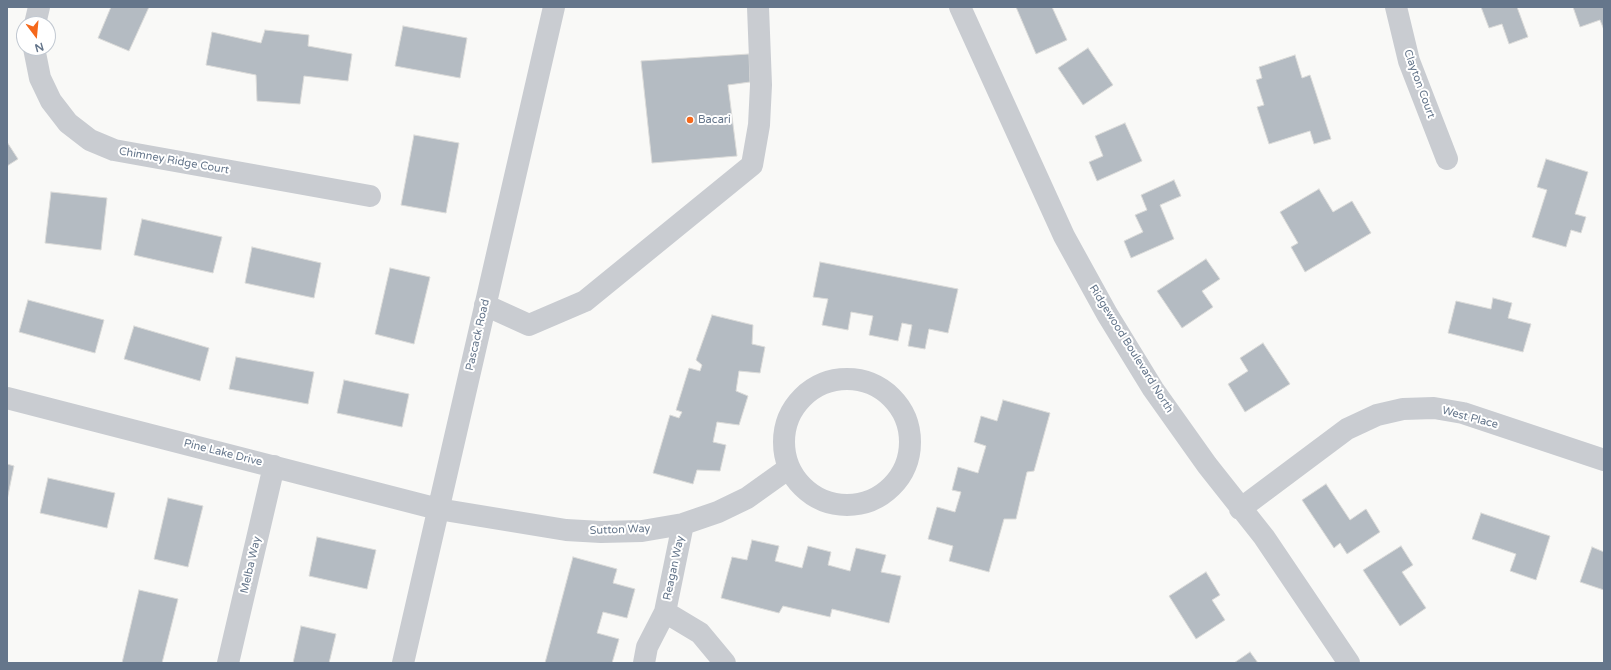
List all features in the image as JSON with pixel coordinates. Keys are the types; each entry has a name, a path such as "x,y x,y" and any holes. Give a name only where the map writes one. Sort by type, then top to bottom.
{"street":[{"name":"Pascack Road","path":"403,663 554,7"},
{"path":"485,305 530,326 585,301 752,165 759,125 761,85 758,7"},
{"name":"Ridgewood Boulevard North","path":"960,7 1064,236 1103,307 1153,389 1206,464 1240,509 1264,537 1349,663"},
{"name":"Clayton Court","path":"1396,7 1409,61 1447,159"},
{"name":"Chimney Ridge Court","path":"36,56 40,78 51,101 68,123 90,140 108,148 370,196"},
{"path":"854,378 875,384 893,397 906,415 911,436 910,456 902,474 890,490 873,501 854,505 834,504 815,497 800,485 789,468 783,447 786,425 795,405 811,389 831,380 854,378"},
{"name":"Pine Lake Drive","path":"7,398 438,509"},
{"name":"West Place","path":"1240,509 1347,429 1377,415 1404,409 1434,408 1463,413 1604,460"},
{"name":"Melba Way","path":"228,663 274,466"},
{"name":"Sutton Way","path":"438,509 566,530 601,532 642,531 683,524 718,512 747,498 789,468"},
{"name":"Reagan Way","path":"644,663 647,647 665,612 683,524"},
{"name":"Reagan Way","path":"665,612 700,633 725,663"}],"building":[{"path":"111,7 149,7 129,51 98,38"},
{"path":"1016,7 1052,7 1067,40 1036,54"},
{"path":"1481,7 1517,7 1528,37 1509,44 1502,24 1489,28"},
{"path":"1573,7 1604,7 1604,30 1600,20 1580,27"},
{"path":"403,26 467,38 460,78 395,66"},
{"path":"265,30 309,35 308,46 352,54 348,81 304,76 300,104 257,101 256,75 206,65 212,32 261,43"},
{"path":"1088,48 1113,85 1083,105 1058,68"},
{"name":"Bacari","path":"749,54 750,82 728,85 737,156 652,163 641,61"},
{"path":"1295,55 1302,78 1310,75 1331,139 1314,144 1310,131 1269,144 1257,107 1264,105 1256,80 1262,78 1259,67"},
{"path":"1125,123 1142,161 1097,181 1089,162 1103,156 1095,136"},
{"path":"414,135 459,143 446,213 401,205"},
{"path":"7,142 18,159 7,166"},
{"path":"1546,159 1588,172 1575,214 1586,217 1581,233 1571,230 1566,247 1532,237 1547,190 1537,187"},
{"path":"1174,180 1181,196 1160,205 1174,239 1131,258 1124,241 1143,232 1135,215 1147,210 1141,195"},
{"path":"1319,189 1333,212 1352,201 1371,233 1305,272 1291,247 1298,243 1280,212"},
{"path":"51,192 107,198 101,250 45,243"},
{"path":"142,219 222,237 213,273 134,255"},
{"path":"252,247 321,263 314,298 245,283"},
{"path":"1206,259 1220,279 1202,291 1213,307 1182,328 1157,291"},
{"path":"820,262 958,289 948,333 929,329 925,349 908,346 912,325 902,323 898,341 869,335 873,316 851,312 848,330 822,325 828,299 813,297"},
{"path":"390,268 430,277 414,344 375,334"},
{"path":"1493,298 1512,303 1508,318 1531,324 1523,352 1448,333 1456,301 1491,309"},
{"path":"28,300 104,320 95,353 19,332"},
{"path":"712,315 753,325 752,344 765,347 760,373 739,371 736,391 748,396 739,425 717,422 713,442 726,445 720,471 697,470 693,484 653,473 670,415 679,418 682,412 676,410 689,368 700,371 702,365 696,360"},
{"path":"134,326 209,348 200,381 124,359"},
{"path":"1263,343 1290,384 1245,412 1228,384 1248,371 1240,358"},
{"path":"236,357 314,372 308,404 229,389"},
{"path":"344,380 409,394 402,427 337,413"},
{"path":"1003,400 1050,413 1034,471 1027,472 1016,519 1004,519 989,572 949,561 953,546 928,539 937,507 955,512 961,492 952,490 958,467 978,473 986,446 974,442 981,416 997,421"},
{"path":"7,464 14,466 7,500"},
{"path":"48,478 115,493 107,528 40,513"},
{"path":"1326,484 1350,520 1366,509 1380,532 1347,554 1340,543 1334,548 1302,500"},
{"path":"168,498 203,506 188,567 154,559"},
{"path":"1481,513 1550,536 1536,580 1510,571 1516,554 1472,539"},
{"path":"317,537 376,550 367,589 309,576"},
{"path":"752,540 779,546 775,561 802,568 808,546 831,552 828,565 850,571 856,548 886,555 881,572 901,576 889,623 832,609 830,617 783,606 779,613 721,598 732,557 747,560"},
{"path":"1401,546 1413,565 1402,572 1426,608 1400,626 1363,570"},
{"path":"1592,547 1604,552 1604,590 1580,582"},
{"path":"573,557 617,569 613,583 635,589 627,618 603,612 597,633 619,639 612,663 545,663"},
{"path":"1206,572 1220,595 1212,600 1225,620 1196,639 1169,596"},
{"path":"139,590 178,599 162,663 122,663"},
{"path":"301,626 336,634 329,663 293,663"},
{"path":"1250,652 1258,663 1234,663"}],"place":[{"name":"Bacari","path":"690,120"}]}
